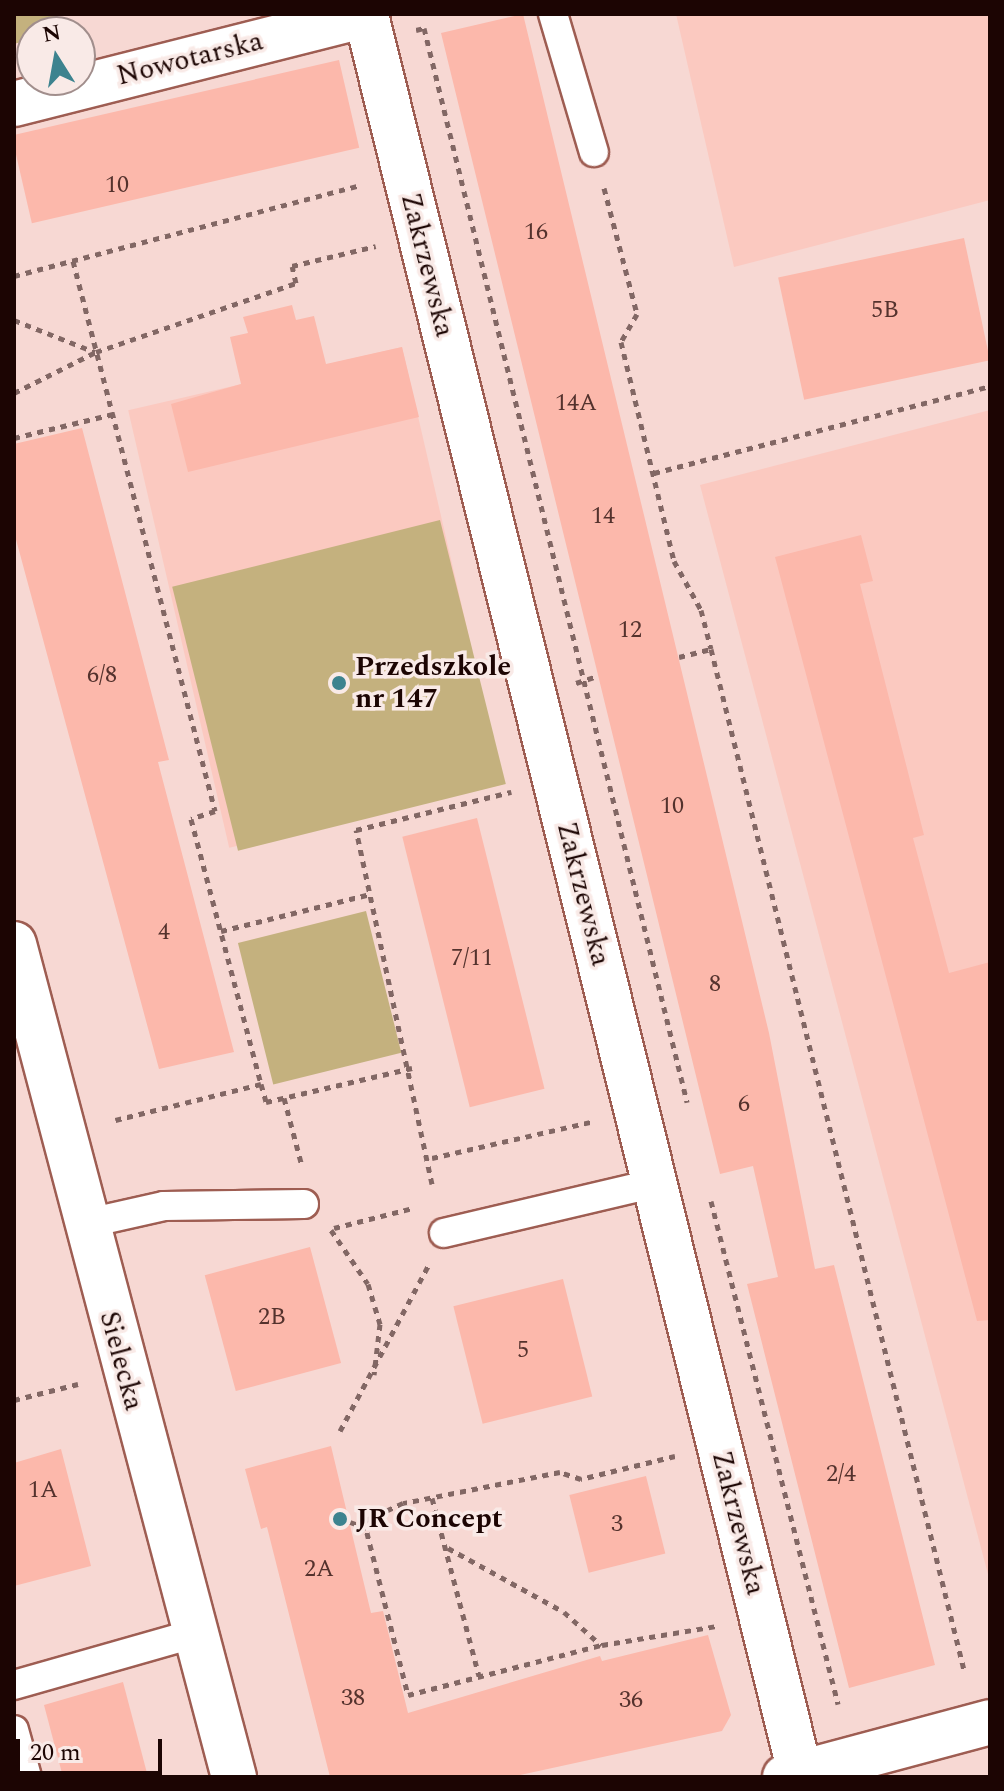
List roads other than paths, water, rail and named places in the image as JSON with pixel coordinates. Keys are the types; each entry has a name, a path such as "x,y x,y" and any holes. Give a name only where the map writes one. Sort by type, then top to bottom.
{"street":[{"name":"Nowotarska","path":"14,104 367,14"},
{"name":"Zakrzewska","path":"367,14 634,1187 792,1775"},
{"name":"Sielecka","path":"14,944 84,1224 234,1777"},
{"path":"792,1775 990,1722"}],"lane":[{"path":"553,14 594,152"},
{"path":"444,1233 634,1187"},
{"path":"84,1224 164,1206 304,1204"},
{"path":"14,1685 197,1633"},
{"path":"14,1730 27,1777"}],"place":[{"name":"Przedszkole nr 147","path":"339,683"},
{"name":"JR Concept","path":"340,1519"}]}
